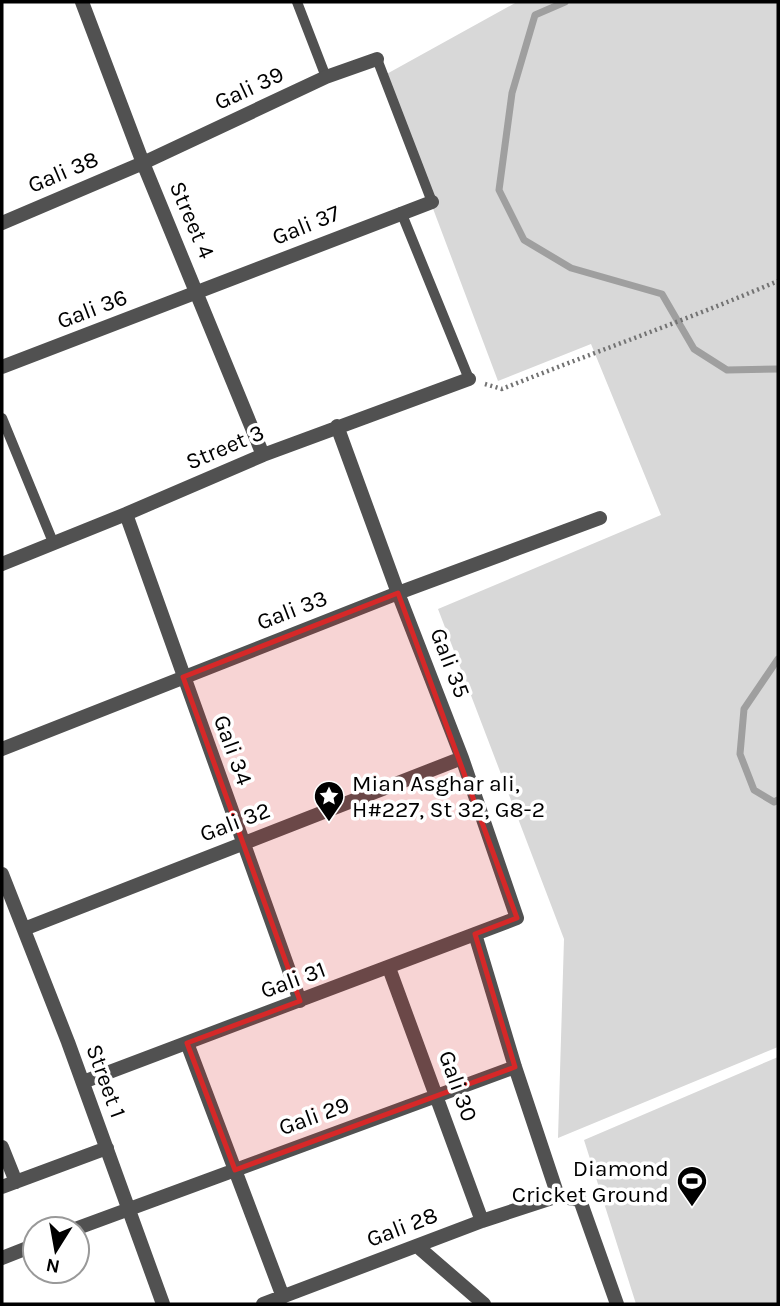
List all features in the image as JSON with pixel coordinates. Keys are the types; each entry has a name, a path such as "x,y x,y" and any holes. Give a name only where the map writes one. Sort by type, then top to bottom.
{"street":[{"name":"Street 4","path":"82,2 142,163 263,455"},
{"name":"Gali 39","path":"142,163 326,77 377,59"},
{"name":"Gali 38","path":"2,223 142,163"},
{"name":"Gali 37","path":"198,293 432,202"},
{"name":"Gali 36","path":"2,367 198,293"},
{"name":"Street 3","path":"2,564 263,455 469,379"},
{"name":"Gali 35","path":"337,426 462,758 517,918"},
{"name":"Gali 34","path":"127,514 300,1001"},
{"name":"Gali 33","path":"2,749 398,593 600,518"},
{"name":"Gali 32","path":"24,929 462,758"},
{"name":"Street 1","path":"2,874 83,1082 163,1304"},
{"name":"Gali 31","path":"83,1082 517,918"},
{"path":"475,934 558,1196 580,1200 617,1304"},
{"name":"Gali 30","path":"389,968 482,1221"},
{"path":"187,1043 283,1297"},
{"name":"Gali 29","path":"91,1223 515,1067"},
{"path":"2,1147 9,1184 107,1148"},
{"name":"Gali 28","path":"263,1304 482,1221 558,1196"},
{"path":"417,1246 484,1304"},
{"path":"2,1258 21,1251"}],"lane":[{"path":"297,2 326,77"},
{"path":"377,59 432,202"},
{"path":"401,212 469,379"},
{"path":"2,418 53,542"}],"path":[{"path":"469,379 502,389 608,346 716,308 778,281"}],"highlighted area":[{"path":"398,593 517,918 475,934 515,1067 235,1170 187,1043 300,1001 183,677"}],"shaded area":[{"path":"517,2 778,2 778,1047 558,1138 564,939 438,609 661,515 591,344 498,381 383,76"},
{"name":"Diamond Cricket Ground","path":"778,1057 778,1304 636,1304 584,1140"}],"waterway":[{"path":"565,2 535,15 512,93 499,190 524,240 571,268 662,294 694,349 727,370 778,369"},
{"path":"778,659 744,709 740,754 754,790 774,802 778,800"}],"place":[{"name":"Mian Asghar ali, H#227, St 32, G8-2","path":"329,823"},
{"name":"Diamond Cricket Ground","path":"692,1208"}]}
